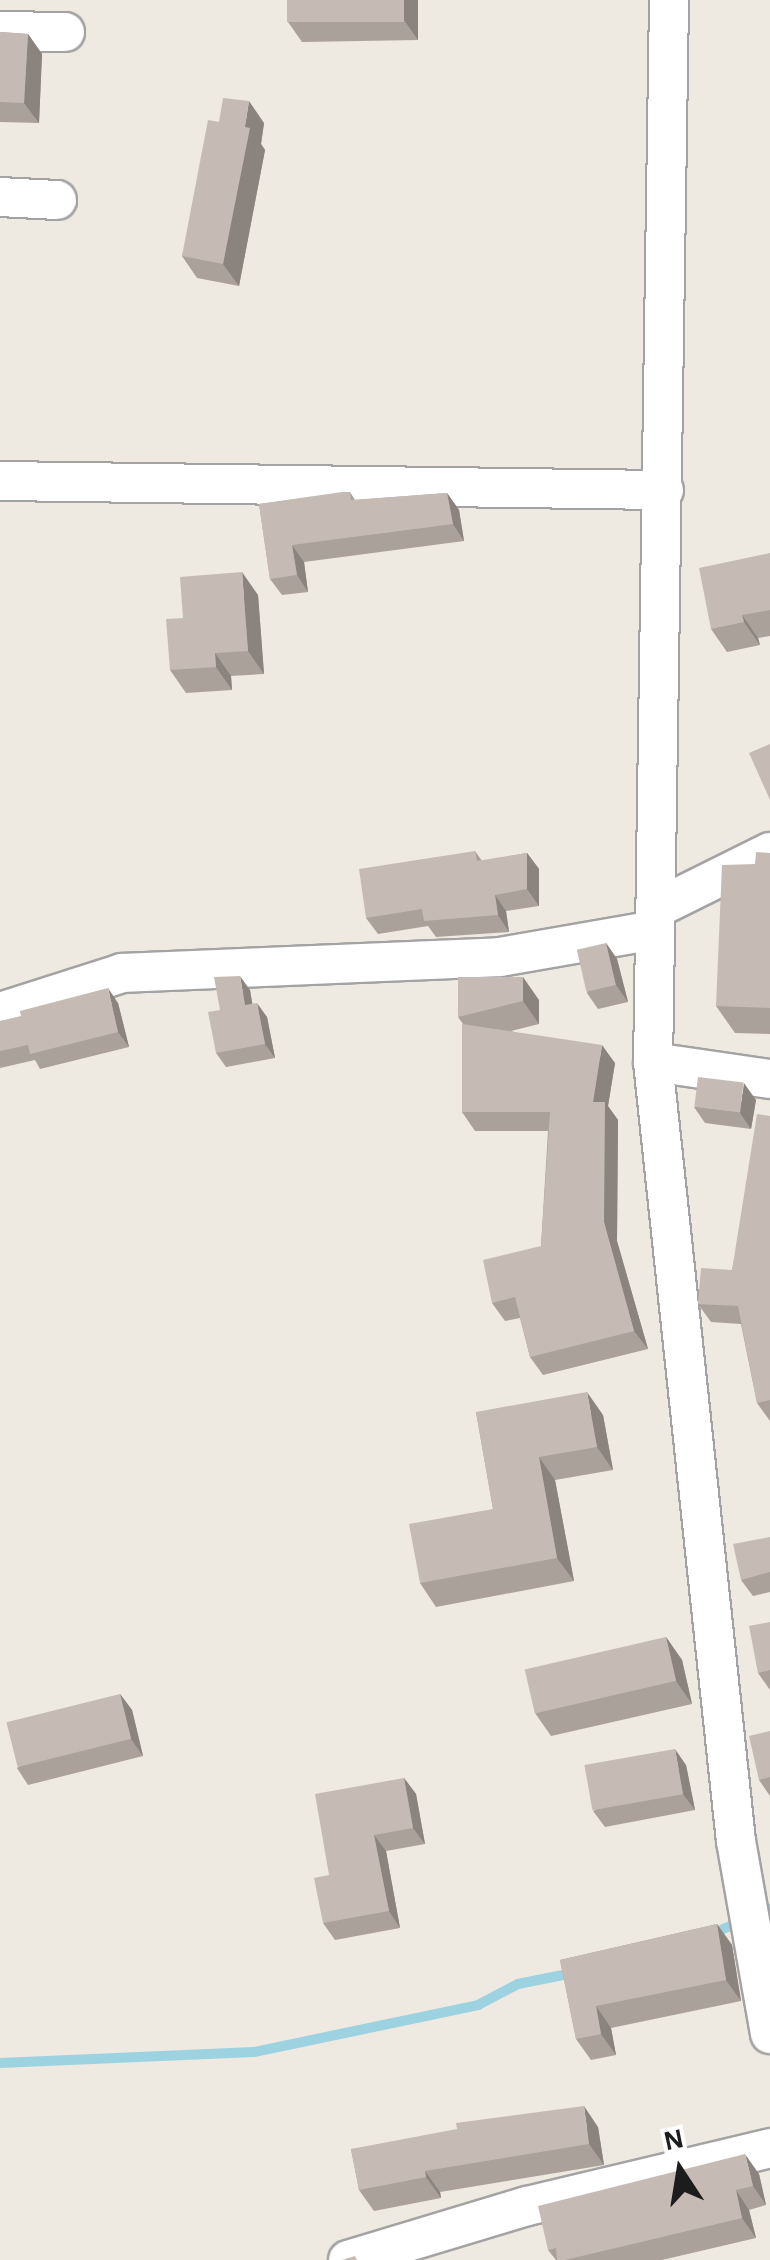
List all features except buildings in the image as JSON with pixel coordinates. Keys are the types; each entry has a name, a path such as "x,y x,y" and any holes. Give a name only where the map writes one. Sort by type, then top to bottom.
{"street":[{"path":"669,0 653,1062 753,1838 770,2034"},
{"path":"0,31 65,32"},
{"path":"0,197 57,200"},
{"path":"0,481 664,490"},
{"path":"0,1012 122,973 500,957 656,919 770,852"},
{"path":"653,1062 770,1078"},
{"path":"348,2260 527,2206 770,2148"}],"waterway":[{"path":"709,1935 770,1909"},
{"path":"0,2063 254,2052 478,2005 518,1984 573,1973"}]}
